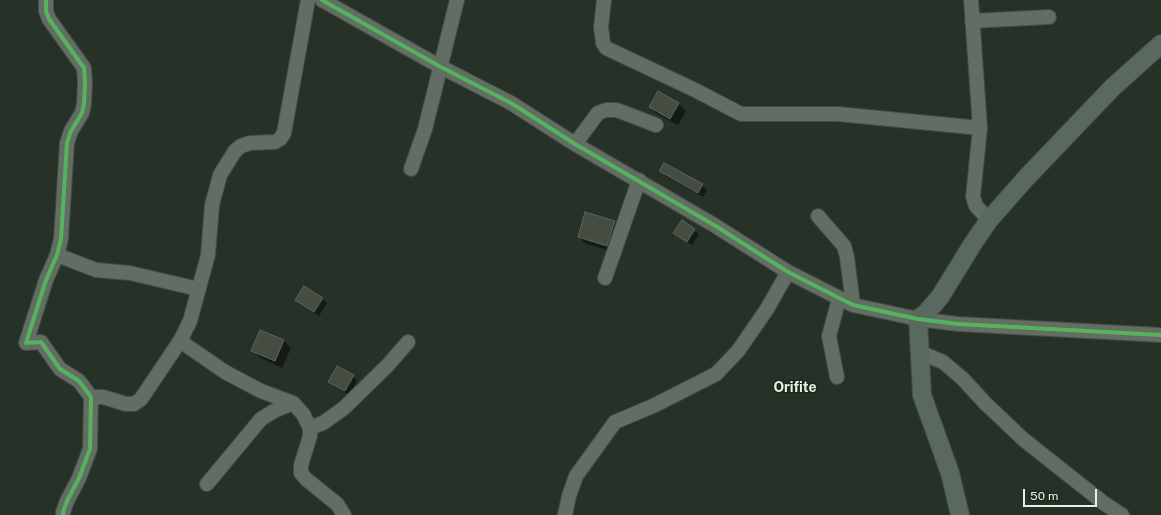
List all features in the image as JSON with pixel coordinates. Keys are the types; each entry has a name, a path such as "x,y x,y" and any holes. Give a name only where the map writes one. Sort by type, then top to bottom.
{"main road":[{"path":"960,515 950,473 922,395 918,319 940,297 989,220 1026,178 1112,88 1161,44"}],"street":[{"path":"46,0 48,19 84,68 85,82 82,113 71,131 67,143 61,239 57,255 46,280 26,343 41,342 60,369 79,381 91,397 90,449 61,514"},
{"path":"91,397 103,397 126,404 134,404 141,399 180,342 190,321 208,255 212,205 220,175 235,151 241,146 250,143 275,142 280,139 284,133 308,0"},
{"path":"322,0 439,66 511,103 575,144 714,225 788,272 853,305 918,319 958,324 1161,335"},
{"path":"411,169 425,129 439,66 457,0"},
{"path":"604,0 601,27 603,43 606,48 695,90 741,114 838,114 980,128"},
{"path":"970,0 980,128 973,196 976,206 989,220"},
{"path":"972,21 1049,17"},
{"path":"575,144 598,113 606,110 617,110 656,125"},
{"path":"605,278 639,180"},
{"path":"818,216 844,246 847,257 853,305"},
{"path":"57,255 96,270 130,273 198,289"},
{"path":"565,515 576,476 615,422 653,406 716,374 738,351 763,315 788,272"},
{"path":"837,377 829,336 839,299"},
{"path":"180,342 225,372 261,391 293,404 303,414 310,428 310,436 301,465 302,473 306,479 337,504 344,515"},
{"path":"310,428 324,423 344,408 388,365 408,342"},
{"path":"919,352 943,362 963,379 1023,439 1105,504 1122,515"},
{"path":"207,484 261,419 274,411 293,404"}],"building":[{"path":"658,91 679,103 670,119 649,107"},
{"path":"664,163 703,184 698,193 659,171"},
{"path":"585,212 615,221 607,246 578,237"},
{"path":"682,220 695,229 687,242 673,233"},
{"path":"304,286 323,298 314,312 295,300"},
{"path":"260,330 284,340 275,361 251,351"},
{"path":"337,366 354,375 345,391 328,382"}],"cycle path":[{"path":"46,0 46,11 49,19 84,68 85,82 82,113 71,131 67,143 61,239 57,255 46,280 26,343 41,342 60,369 79,381 91,397 90,449 79,478 67,501 63,515"},
{"path":"322,0 439,66 511,103 575,144 714,225 788,272 853,305 918,319 958,324 1161,335"}],"district":[{"name":"Orifite","path":"795,388"}]}
